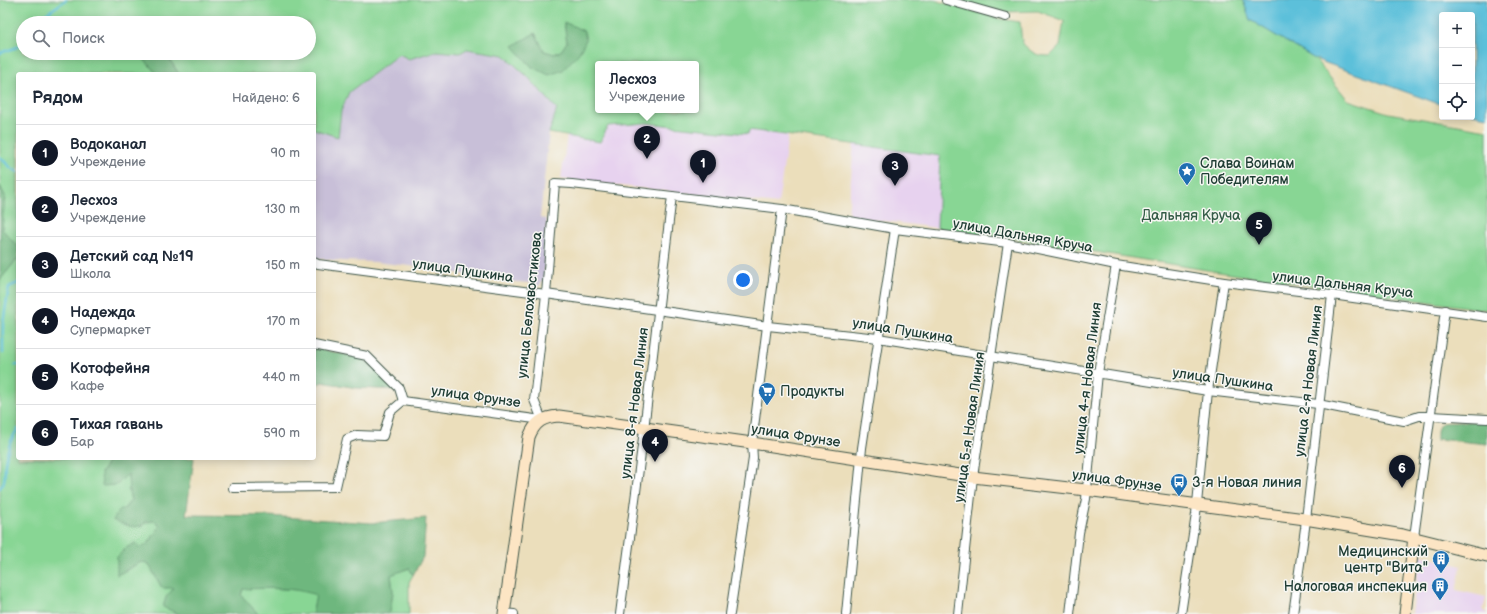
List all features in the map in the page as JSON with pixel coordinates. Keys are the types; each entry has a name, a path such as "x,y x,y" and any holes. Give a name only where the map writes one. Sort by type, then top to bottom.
{"main road":[{"name":"улица Фрунзе","path":"542,420 549,416 559,416 752,443 973,477 1086,490 1305,519 1414,538 1487,556"},
{"path":"507,614 529,437 533,426 542,420"},
{"path":"1405,614 1414,538"}],"street":[{"path":"946,0 1006,17"},
{"name":"улица Дальняя Круча","path":"555,183 782,209 895,229 1008,243 1116,264 1224,282 1445,310 1487,317"},
{"name":"улица Белохвостикова","path":"542,420 534,400 546,294 555,183"},
{"name":"улица 8-я Новая Линия","path":"620,614 672,196"},
{"path":"730,614 753,458 752,443 782,209"},
{"path":"846,614 861,460 895,229"},
{"name":"улица 5-я Новая Линия","path":"958,614 973,477 1008,243"},
{"name":"улица Пушкина","path":"316,263 768,326 878,338 1208,391 1318,404 1404,421 1419,416 1487,419"},
{"name":"улица 4-я Новая Линия","path":"1070,614 1079,533 1086,490 1098,373 1116,264"},
{"path":"1181,614 1197,505 1208,391 1224,282"},
{"name":"улица 2-я Новая Линия","path":"1293,614 1332,295"},
{"path":"1414,538 1445,310"},
{"path":"233,488 336,487 347,439 357,435 383,436 390,412 403,402 399,388 366,356 316,345"},
{"name":"улица Фрунзе","path":"403,402 542,420"}],"shaded area":[{"path":"467,49 504,55 528,77 558,109 549,133 540,218 547,219 544,280 539,286 530,283 502,281 428,268 375,262 316,258 316,178 318,173 316,172 316,130 338,137 341,111 349,92 399,54 409,59 436,51 460,53"},
{"path":"646,123 748,134 749,130 788,136 778,204 561,179 567,136 600,142 608,126"},
{"path":"854,143 941,156 937,228 848,216"},
{"path":"1420,555 1461,566 1456,590 1486,597 1483,609 1487,614 1412,614"}],"green space":[{"name":"Дальняя Круча","path":"0,0 934,0 1000,19 1020,22 1022,43 1034,53 1050,56 1060,46 1064,21 1038,11 1005,12 950,0 1242,0 1250,20 1315,59 1348,100 1388,113 1487,130 1487,310 1225,273 1010,238 940,229 937,228 940,156 749,130 748,134 646,123 608,126 600,142 549,133 557,109 528,77 504,55 467,49 460,53 436,51 409,59 399,54 349,92 341,111 338,137 316,130 316,72 178,72 170,60 316,60 316,16 16,16 16,60 145,60 155,72 16,72 16,245 2,229 5,196 0,186","holes":["564,23 579,53 532,67 514,46 535,33 544,51 554,54 561,51 567,42"]},
{"path":"564,22 584,31 586,40 579,53 563,70 549,75 532,67 513,46 535,33 544,51 554,54 561,51 567,42"},
{"path":"145,60 170,60 178,72 155,72"},
{"path":"0,186 5,196 2,229 16,245 16,260 0,280"},
{"path":"16,260 16,460 110,460 101,473 128,474 131,500 124,509 142,526 146,522 154,521 160,526 148,544 141,548 117,575 141,562 148,563 162,588 174,587 164,607 179,614 0,614 0,280"},
{"path":"316,348 362,358 397,390 357,388 322,382 316,385"},
{"path":"1487,421 1487,444 1439,439 1437,441 1438,429 1442,423"},
{"path":"110,460 194,460 186,515 268,516 372,523 426,518 423,557 413,575 409,568 391,575 393,592 390,612 388,614 313,614 316,595 290,589 271,588 243,589 241,595 258,614 179,614 163,607 166,597 174,588 162,588 148,563 141,562 117,575 117,557 126,548 135,543 141,548 148,544 160,526 154,521 146,522 142,525 134,527 113,520 119,510 124,509 131,500 128,474 117,485 102,486 101,473"},
{"path":"410,568 413,575 409,582 409,614 388,614 390,612 393,592 391,574"},
{"path":"264,588 305,590 317,595 313,614 258,614 241,595 243,589"}],"water":[{"path":"1242,0 1487,0 1487,117 1475,115 1475,12 1439,12 1439,104 1315,59 1250,20"}],"waterway":[{"path":"43,16 66,0"},
{"path":"0,53 16,47"},
{"path":"0,157 16,171"},
{"path":"3,353 3,323 9,287 16,284"},
{"path":"0,488 4,480 8,450 16,432"}],"place":[{"name":"Лесхоз","path":"647,159"},
{"name":"Водоканал","path":"703,183"},
{"name":"Детский сад №19","path":"895,186"},
{"name":"Слава Воинам Победителям","path":"1187,186"},
{"name":"Котофейня","path":"1259,245"},
{"name":"Продукты","path":"767,406"},
{"name":"Надежда","path":"655,462"},
{"name":"Тихая гавань","path":"1402,488"},
{"name":"3-я Новая линия","path":"1179,497"},
{"name":"Медицинский центр \"Вита\"","path":"1441,574"},
{"name":"Налоговая инспекция","path":"1440,601"}]}
